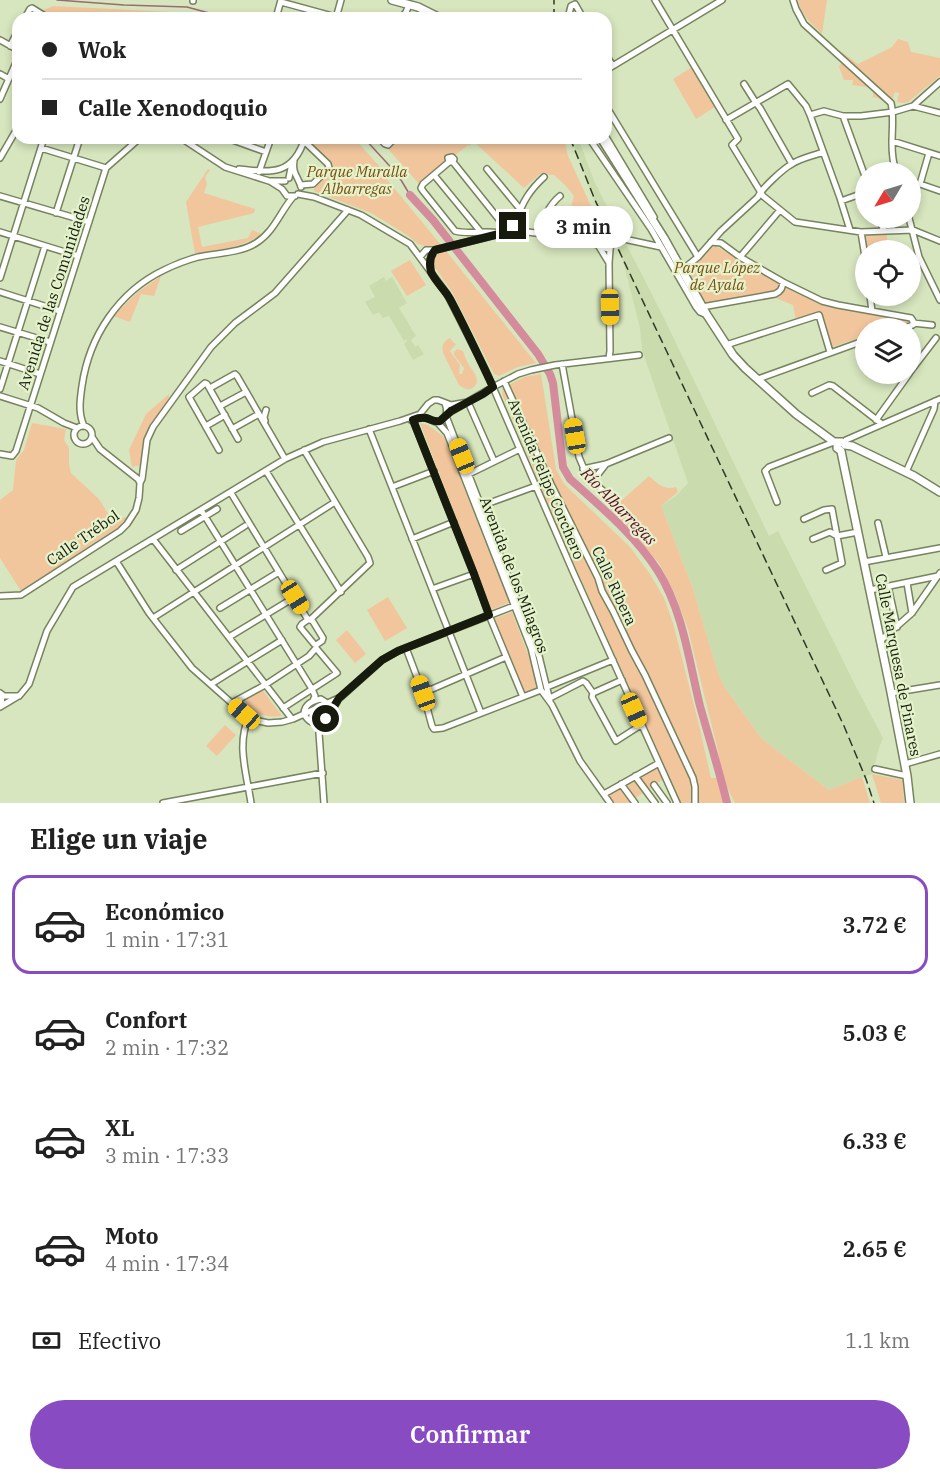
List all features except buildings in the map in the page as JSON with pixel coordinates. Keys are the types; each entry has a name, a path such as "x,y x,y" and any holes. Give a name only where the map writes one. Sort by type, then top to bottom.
{"main road":[{"path":"392,0 430,12"},
{"path":"605,144 664,238 707,315 726,345 745,368 796,414 840,445 852,446 906,472 940,492"},
{"name":"Calle Marquesa de Pinares","path":"840,445 891,693 910,803"}],"street":[{"path":"655,0 738,139 732,145 763,196 795,222 861,232 913,230 940,242"},
{"path":"613,66 722,0"},
{"path":"793,0 804,24 891,103 894,162"},
{"path":"281,1 319,12"},
{"path":"570,12 574,4 579,12"},
{"path":"406,12 409,5"},
{"path":"0,40 10,46 12,42"},
{"path":"0,99 12,72"},
{"path":"0,74 9,79"},
{"path":"810,116 824,111 843,116 893,112 913,106 940,82"},
{"path":"744,84 792,164"},
{"path":"726,120 788,84 806,106 850,230"},
{"path":"913,106 940,113"},
{"path":"612,116 698,257"},
{"path":"843,116 860,162"},
{"path":"0,158 12,137"},
{"path":"892,141 940,156"},
{"path":"0,278 42,144"},
{"path":"56,213 78,144"},
{"path":"41,148 106,168 133,144"},
{"path":"190,144 225,167 269,181 287,196 313,184 329,168 310,144"},
{"path":"244,144 266,152"},
{"path":"259,172 269,144"},
{"path":"285,207 283,191 293,162 303,144"},
{"path":"593,144 651,230 696,307 707,315"},
{"path":"610,144 652,213 664,238"},
{"path":"682,270 792,164 823,152"},
{"path":"928,153 920,184 940,191"},
{"path":"225,167 259,172 277,170 293,162"},
{"path":"293,162 299,189"},
{"path":"451,162 503,231 455,231 423,191 423,184 451,162"},
{"name":"Avenida de las Comunidades","path":"0,454 12,456 16,451 106,168"},
{"path":"486,169 520,209"},
{"path":"434,175 480,231"},
{"path":"516,226 520,209 530,192 544,177"},
{"path":"269,181 294,178 299,189"},
{"path":"140,483 100,449 87,443 78,443 74,439 80,417 84,370 92,347 106,321 128,295 146,280 164,270 197,257 245,248 254,244 268,233 299,189"},
{"name":"Avenida Felipe Corchero","path":"299,189 371,220 410,244 447,294 493,387 675,802"},
{"path":"633,202 634,190"},
{"path":"0,196 89,222"},
{"path":"542,234 546,215 560,196"},
{"path":"841,201 855,196"},
{"name":"Calle Trébol","path":"0,596 21,596 120,531 127,524 136,510 150,433 212,347 235,323 275,293 348,210"},
{"path":"740,257 780,210"},
{"path":"420,257 431,251 503,231 509,225 542,234 611,246"},
{"path":"645,243 652,236 651,230"},
{"path":"913,230 919,257 940,300"},
{"path":"0,232 78,256"},
{"path":"861,232 862,240"},
{"path":"719,233 721,243"},
{"path":"621,240 661,247"},
{"path":"588,241 611,246"},
{"path":"711,242 721,243 783,282 822,301 910,318"},
{"path":"410,244 431,251"},
{"path":"597,244 609,263"},
{"path":"0,389 45,246"},
{"path":"609,358 611,246"},
{"path":"431,251 432,273"},
{"path":"702,307 775,294 780,292 783,282"},
{"path":"0,292 60,311"},
{"path":"871,306 872,311"},
{"path":"726,345 819,315 830,352"},
{"path":"921,324 932,325"},
{"path":"0,327 50,342"},
{"path":"921,358 936,338"},
{"path":"758,379 855,344"},
{"path":"400,421 428,418 436,422 440,421 493,387 531,370 562,364 639,356"},
{"path":"0,361 40,374"},
{"path":"562,364 583,469 592,482 614,501"},
{"path":"210,388 235,374 285,459"},
{"name":"Calle Ribera","path":"504,381 688,768 695,787 695,803"},
{"path":"219,450 189,397 205,383 238,439"},
{"path":"879,422 903,384"},
{"path":"812,393 829,385 833,386 879,422"},
{"path":"220,406 246,392"},
{"path":"0,396 42,410 78,429 90,430 100,449"},
{"path":"0,706 20,696 29,684 47,631 73,587 285,459 304,450 323,442 420,414 434,400 451,405 468,402"},
{"path":"777,502 765,471 770,467 840,445 879,422 937,400"},
{"path":"906,472 937,400"},
{"path":"468,402 494,461"},
{"path":"445,404 447,415"},
{"path":"426,408 428,418"},
{"path":"266,410 264,417 266,425"},
{"path":"232,429 259,414"},
{"path":"206,426 225,415"},
{"name":"Avenida de los Milagros","path":"447,415 539,656 552,705 580,761 610,803"},
{"path":"413,420 523,697"},
{"name":"Avenida de los Milagros","path":"436,422 447,433 531,648 540,690 552,705"},
{"path":"369,429 481,713"},
{"path":"87,443 92,437"},
{"path":"583,469 606,464 669,438"},
{"path":"469,474 520,449"},
{"path":"304,450 370,563 341,592 300,627 337,673 313,695 304,714"},
{"path":"592,482 606,464"},
{"path":"266,471 341,592"},
{"path":"392,487 434,471"},
{"path":"481,506 536,486"},
{"path":"231,493 309,620 323,638 309,656 265,685 232,703"},
{"path":"153,618 335,502"},
{"path":"181,531 217,508"},
{"path":"804,519 832,508 842,563 825,570"},
{"path":"201,510 297,664 313,695"},
{"path":"412,538 454,522"},
{"path":"879,523 886,557"},
{"path":"176,570 245,526"},
{"path":"813,539 830,532 837,536 858,532"},
{"path":"153,539 291,719"},
{"path":"864,562 940,548"},
{"path":"116,561 153,618 192,668 249,717 268,723 282,723 339,698"},
{"path":"220,608 279,572"},
{"path":"432,589 474,574"},
{"path":"870,590 939,575"},
{"path":"879,641 912,613 939,575"},
{"path":"907,583 912,613"},
{"path":"888,586 897,627"},
{"path":"228,638 295,597"},
{"path":"324,803 319,733 323,722 339,698 382,660 406,648 514,606"},
{"path":"211,684 282,640"},
{"path":"406,648 434,729 443,728 540,690"},
{"path":"423,693 506,657"},
{"path":"547,687 613,660"},
{"path":"593,693 622,680"},
{"path":"550,698 583,681 593,693 592,697 615,741 641,725"},
{"path":"891,693 940,685"},
{"path":"0,693 4,696 20,696"},
{"path":"283,708 300,697 313,695 327,703 328,715"},
{"path":"304,714 319,733"},
{"path":"249,717 242,742 251,803"},
{"path":"312,723 323,722"},
{"path":"904,764 940,754"},
{"path":"604,794 658,763"},
{"path":"875,769 907,776"},
{"path":"163,803 323,773"},
{"path":"636,776 655,803"},
{"path":"621,784 635,803"},
{"path":"654,785 667,803"}],"shaded area":[{"path":"573,144 580,144 595,183 663,316 769,536 778,531 883,738 872,774 829,790 762,739 723,685 692,586 661,506 676,496 688,483 642,350 640,328 624,265 595,203"},
{"path":"384,277 386,281 392,277 407,303 399,308 416,336 411,340 415,347 418,345 424,354 413,360 404,344 406,339 404,341 389,316 383,318 379,312 373,315 365,302 375,297 369,286"}],"green space":[{"path":"798,0 827,0 822,34 804,14"},
{"path":"53,6 171,12 44,12 42,11"},
{"path":"898,39 908,42 911,52 940,58 940,76 908,102 897,102 899,93 895,92 891,103 886,102 873,97 874,88 852,85 853,80 844,80 839,67 842,52 858,64 892,47"},
{"path":"692,67 715,107 696,119 673,79"},
{"name":"Parque Muralla Albarregas","path":"312,144 359,144 441,245 432,247 418,244 371,213 314,191 314,188 335,169"},
{"path":"393,144 472,144 454,156 447,155 446,162 420,185 388,149"},
{"path":"476,144 565,144 568,156 607,241 557,234 574,196 554,175 540,174 524,188"},
{"path":"208,169 210,170 205,177 207,184 204,193 255,209 254,213 198,227 202,247 248,238 252,230 262,234 239,245 195,254 186,202"},
{"path":"886,231 887,240 863,240 861,232"},
{"name":"Parque López de Ayala","path":"712,244 780,282 779,288 773,292 703,304 685,271"},
{"path":"446,251 536,363 518,367 499,376 494,374 452,292 432,263 432,258"},
{"path":"410,260 426,285 407,296 391,271"},
{"path":"161,276 154,296 141,294 130,322 113,316 138,292"},
{"path":"785,285 847,309 893,318 855,318 855,339 832,347 821,314 796,321 793,305 776,298"},
{"path":"450,338 456,344 450,351 460,365 459,374 462,374 464,368 454,355 457,349 463,351 476,376 476,385 471,389 459,385 444,355 443,345"},
{"path":"541,374 556,469 564,484 630,547 664,598 673,623 711,778 717,778 723,803 681,803 558,528 502,394 503,388 524,377"},
{"path":"169,394 166,404 144,440 141,465 132,467 129,450 146,414"},
{"path":"32,423 66,429 64,440 69,448 71,473 99,499 112,520 127,517 120,526 21,591 0,558 0,500 13,490 16,460 24,450"},
{"path":"420,423 428,425 444,437 508,603 491,610"},
{"path":"649,476 664,487 676,487 678,492 661,506 692,586 723,685 762,739 829,790 862,777 870,803 735,803 722,778 718,751 688,629 675,594 659,563 611,510"},
{"path":"388,597 407,628 385,641 367,610"},
{"path":"512,612 532,665 536,688 523,693 494,619"},
{"path":"347,630 366,654 355,663 336,640"},
{"path":"261,688 282,716 259,714 240,702"},
{"path":"225,725 236,735 217,756 206,746"},
{"path":"659,763 665,778 628,803 614,803 606,791"},
{"path":"872,774 903,780 904,803 881,803"}],"waterway":[{"path":"57,0 187,7 205,12"},
{"path":"370,144 398,175 410,195"},
{"name":"Río Albarregas","path":"410,195 433,220 538,354 550,374 563,467 570,479 639,545 667,586 684,637 700,706 727,803"}],"railway":[{"path":"554,0 554,12"},
{"path":"572,144 595,200 844,726 874,803"}],"route":[{"path":"326,719 339,698 382,660 398,651 489,615 413,420 428,418 436,422 440,421 451,411 493,387 447,294 432,273 430,260 432,253 435,250 517,231 513,226"}]}
